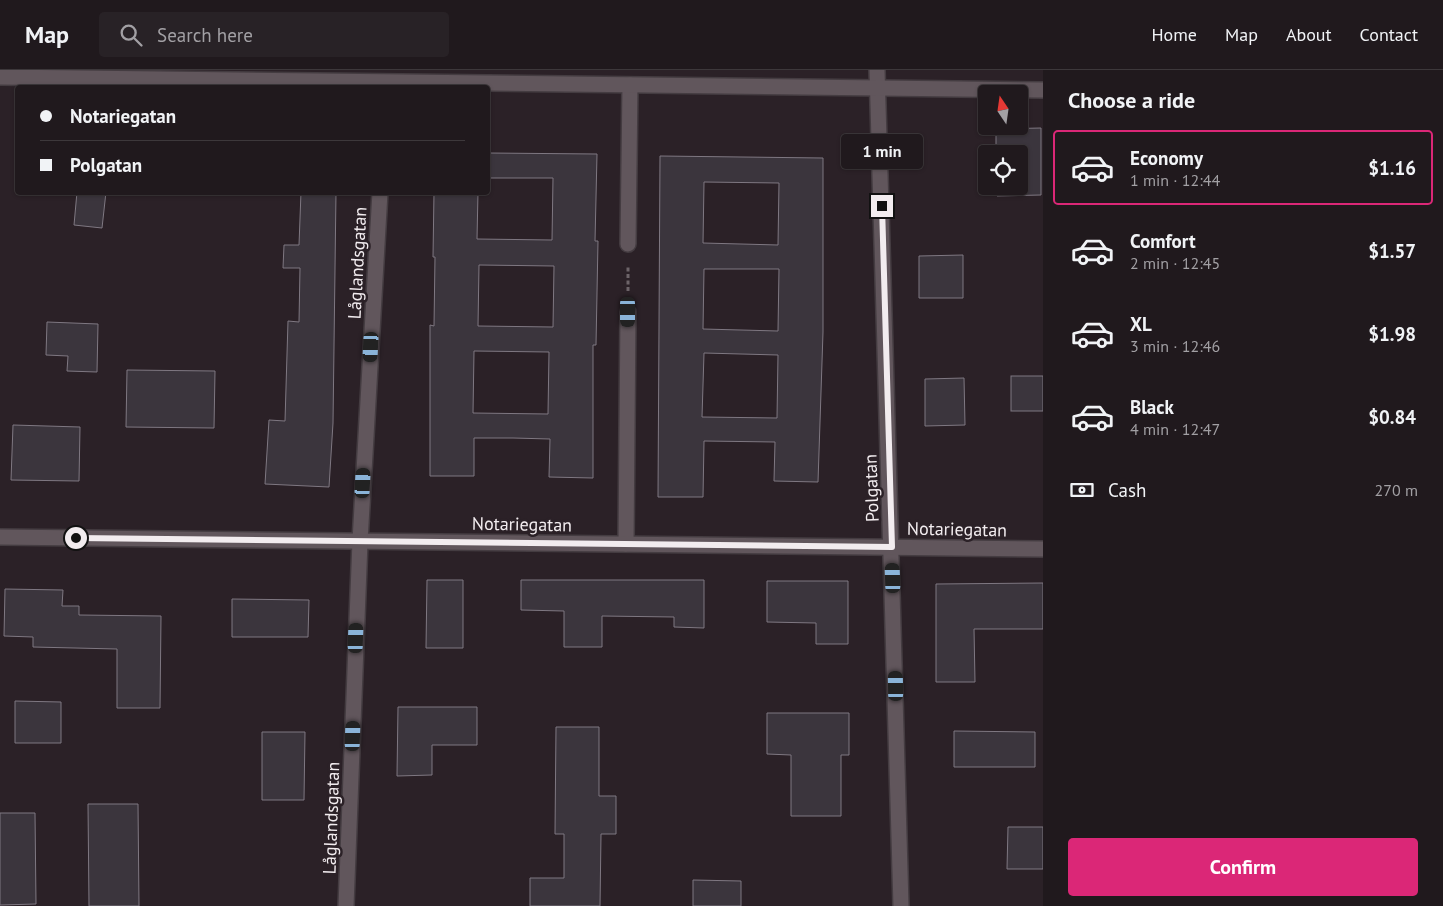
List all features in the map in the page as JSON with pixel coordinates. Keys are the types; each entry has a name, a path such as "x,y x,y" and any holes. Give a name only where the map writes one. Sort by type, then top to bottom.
{"street":[{"name":"Polgatan","path":"877,70 901,906"},
{"path":"0,77 386,80 1043,90"},
{"path":"628,244 630,84"},
{"name":"Låglandsgatan","path":"346,906 360,541 380,195"},
{"path":"626,544 628,312"},
{"name":"Notariegatan","path":"0,537 1043,549"}],"path":[{"path":"628,244 628,312"}],"building":[{"path":"1028,128 1041,128 1041,195 997,196 1028,195 1028,145 996,145 996,135 1028,135"},
{"path":"490,153 597,154 595,241 598,241 596,345 593,345 593,478 549,477 550,439 513,438 474,438 474,476 430,476 430,325 434,326 434,195 478,195 477,239 552,240 553,178 490,178","holes":["479,265 554,266 553,327 478,326","474,351 549,352 548,414 473,413"]},
{"path":"660,156 823,158 823,332 818,482 774,481 775,442 704,441 703,497 658,497","holes":["704,182 779,183 778,245 703,243","704,269 779,269 778,331 703,329","704,353 778,355 777,418 702,417"]},
{"path":"77,195 106,195 102,228 74,225"},
{"path":"301,195 336,195 333,423 329,487 265,484 269,420 285,421 288,321 299,322 300,268 283,268 284,245 299,245"},
{"path":"963,255 963,298 919,298 919,256"},
{"path":"47,322 98,324 97,372 67,371 68,356 46,355"},
{"path":"127,370 215,371 214,428 126,427"},
{"path":"1011,376 1043,376 1043,411 1011,411"},
{"path":"964,378 965,425 925,426 925,379"},
{"path":"13,425 80,427 79,481 11,480"},
{"path":"427,580 463,580 463,648 426,648"},
{"path":"521,580 704,580 704,628 674,627 674,617 602,616 602,647 564,647 564,611 521,610"},
{"path":"767,581 848,581 848,644 816,644 816,623 767,622"},
{"path":"1043,583 1043,629 974,629 975,682 936,682 936,584"},
{"path":"5,589 63,590 62,606 79,606 79,615 161,616 160,708 117,708 117,649 33,647 33,637 4,636"},
{"path":"232,599 309,600 308,637 232,637"},
{"path":"15,701 61,702 61,743 15,743"},
{"path":"398,707 477,707 477,745 432,745 432,775 397,776"},
{"path":"767,713 849,713 849,755 841,755 841,816 791,816 791,755 767,754"},
{"path":"556,727 599,727 599,796 616,796 616,834 601,834 600,906 530,906 530,878 564,878 564,834 555,834"},
{"path":"954,731 1035,732 1035,767 954,767"},
{"path":"262,732 305,732 304,800 262,800"},
{"path":"88,804 138,804 139,906 89,906"},
{"path":"0,813 35,813 36,904 0,905"},
{"path":"1008,827 1043,827 1043,869 1007,869"},
{"path":"693,880 741,881 741,906 693,906"}],"route":[{"path":"76,538 892,547 882,206"}]}
